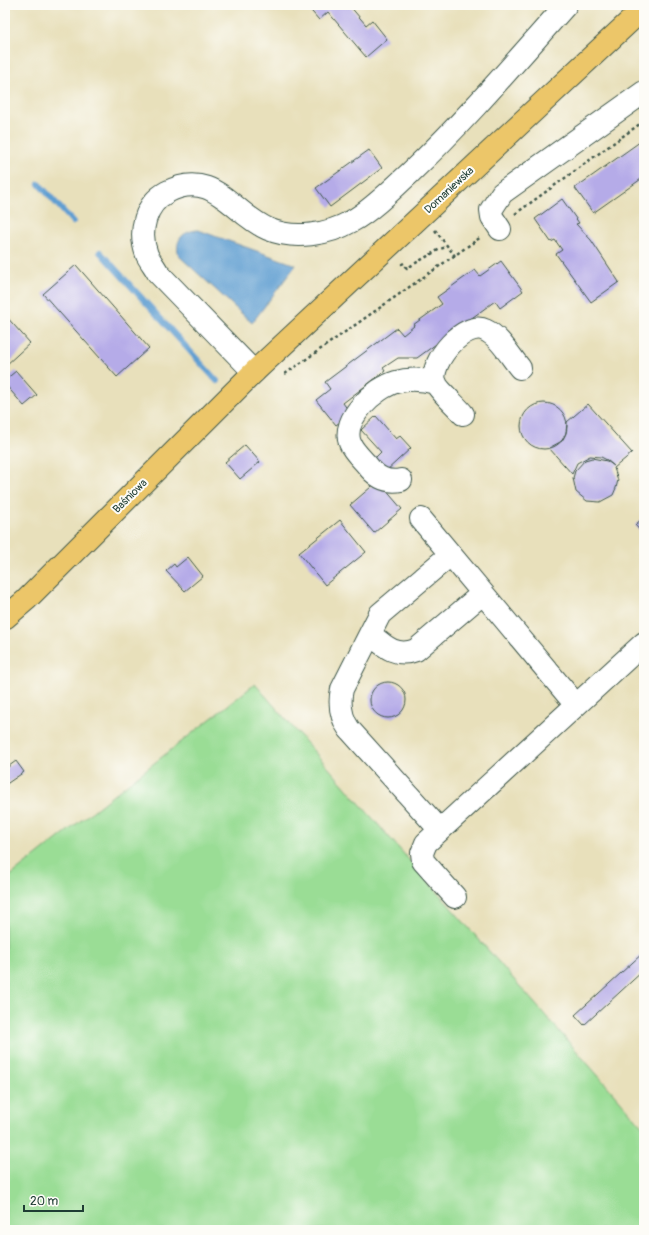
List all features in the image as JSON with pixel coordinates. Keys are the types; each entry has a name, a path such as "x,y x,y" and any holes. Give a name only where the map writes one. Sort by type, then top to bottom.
{"main road":[{"name":"Domaniewska","path":"254,372 644,8"},
{"name":"Baśniowa","path":"5,618 26,600 254,372"}],"lane":[{"path":"254,372 158,273 147,255 143,236 145,216 154,201 168,192 189,185 207,187 220,193 249,217 268,229 290,235 313,235 352,221 394,188 461,123 566,5"},
{"path":"500,227 492,216 492,210 502,193 644,92"},
{"path":"463,414 436,383 434,375 440,356 448,346 472,328 486,330 520,368"},
{"path":"401,480 393,482 385,480 373,473 350,444 349,428 351,421 360,406 380,390 394,382 408,379 424,379 436,383"},
{"path":"421,519 576,705"},
{"path":"440,830 344,721 340,699 342,689 380,614 450,555"},
{"path":"370,634 393,651 408,653 416,650 482,594"},
{"path":"455,897 423,861 422,853 426,843 644,643"}],"path":[{"path":"281,377 455,256 500,227 644,121"},
{"path":"431,225 455,256"},
{"path":"407,259 402,264 407,268 440,249 447,247"}],"green space":[{"path":"255,684 644,1128 644,1230 5,1230 5,880"}],"water":[{"path":"198,230 296,265 252,323 179,256 178,246 181,238 188,232"}],"building":[{"path":"306,5 349,5 366,25 372,20 387,39 366,57 328,12 319,20"},
{"path":"644,139 644,177 593,213 575,188"},
{"path":"369,150 382,168 330,207 316,188"},
{"path":"562,199 579,223 576,224 591,240 619,282 591,302 556,254 562,250 555,240 551,242 535,219"},
{"path":"501,261 523,291 500,308 495,301 417,358 398,358 383,368 385,371 343,403 351,414 336,425 316,400 330,389 325,382 397,328 403,335 414,326 413,325 442,304 437,297 475,270 480,276"},
{"path":"76,265 149,348 117,377 43,294"},
{"path":"5,315 30,343 5,366"},
{"path":"16,371 37,395 24,406 5,384 5,380"},
{"path":"544,403 557,407 563,413 567,426 563,439 557,445 544,449 531,445 525,439 521,426 525,413 531,407"},
{"path":"588,404 632,453 614,468 618,480 613,495 600,502 587,501 576,492 573,478 575,471 585,460 592,458 607,461 614,466 607,460 601,457 590,456 577,463 572,474 549,448 562,441 566,433 567,422"},
{"path":"376,416 396,439 400,436 411,448 385,472 374,459 381,452 361,430"},
{"path":"245,445 260,462 240,479 225,462"},
{"path":"378,481 402,509 374,533 350,505"},
{"path":"644,517 644,535 635,525"},
{"path":"340,520 366,552 325,585 299,553"},
{"path":"188,557 203,576 185,591 166,571 174,564 176,567"},
{"path":"392,682 401,687 405,693 405,707 401,713 392,718 384,718 375,713 371,707 370,696 375,687 381,683"},
{"path":"16,761 24,772 5,785 5,769"},
{"path":"644,952 644,970 584,1025 575,1015"}],"waterway":[{"path":"39,184 73,222"},
{"path":"100,252 217,381"}]}
